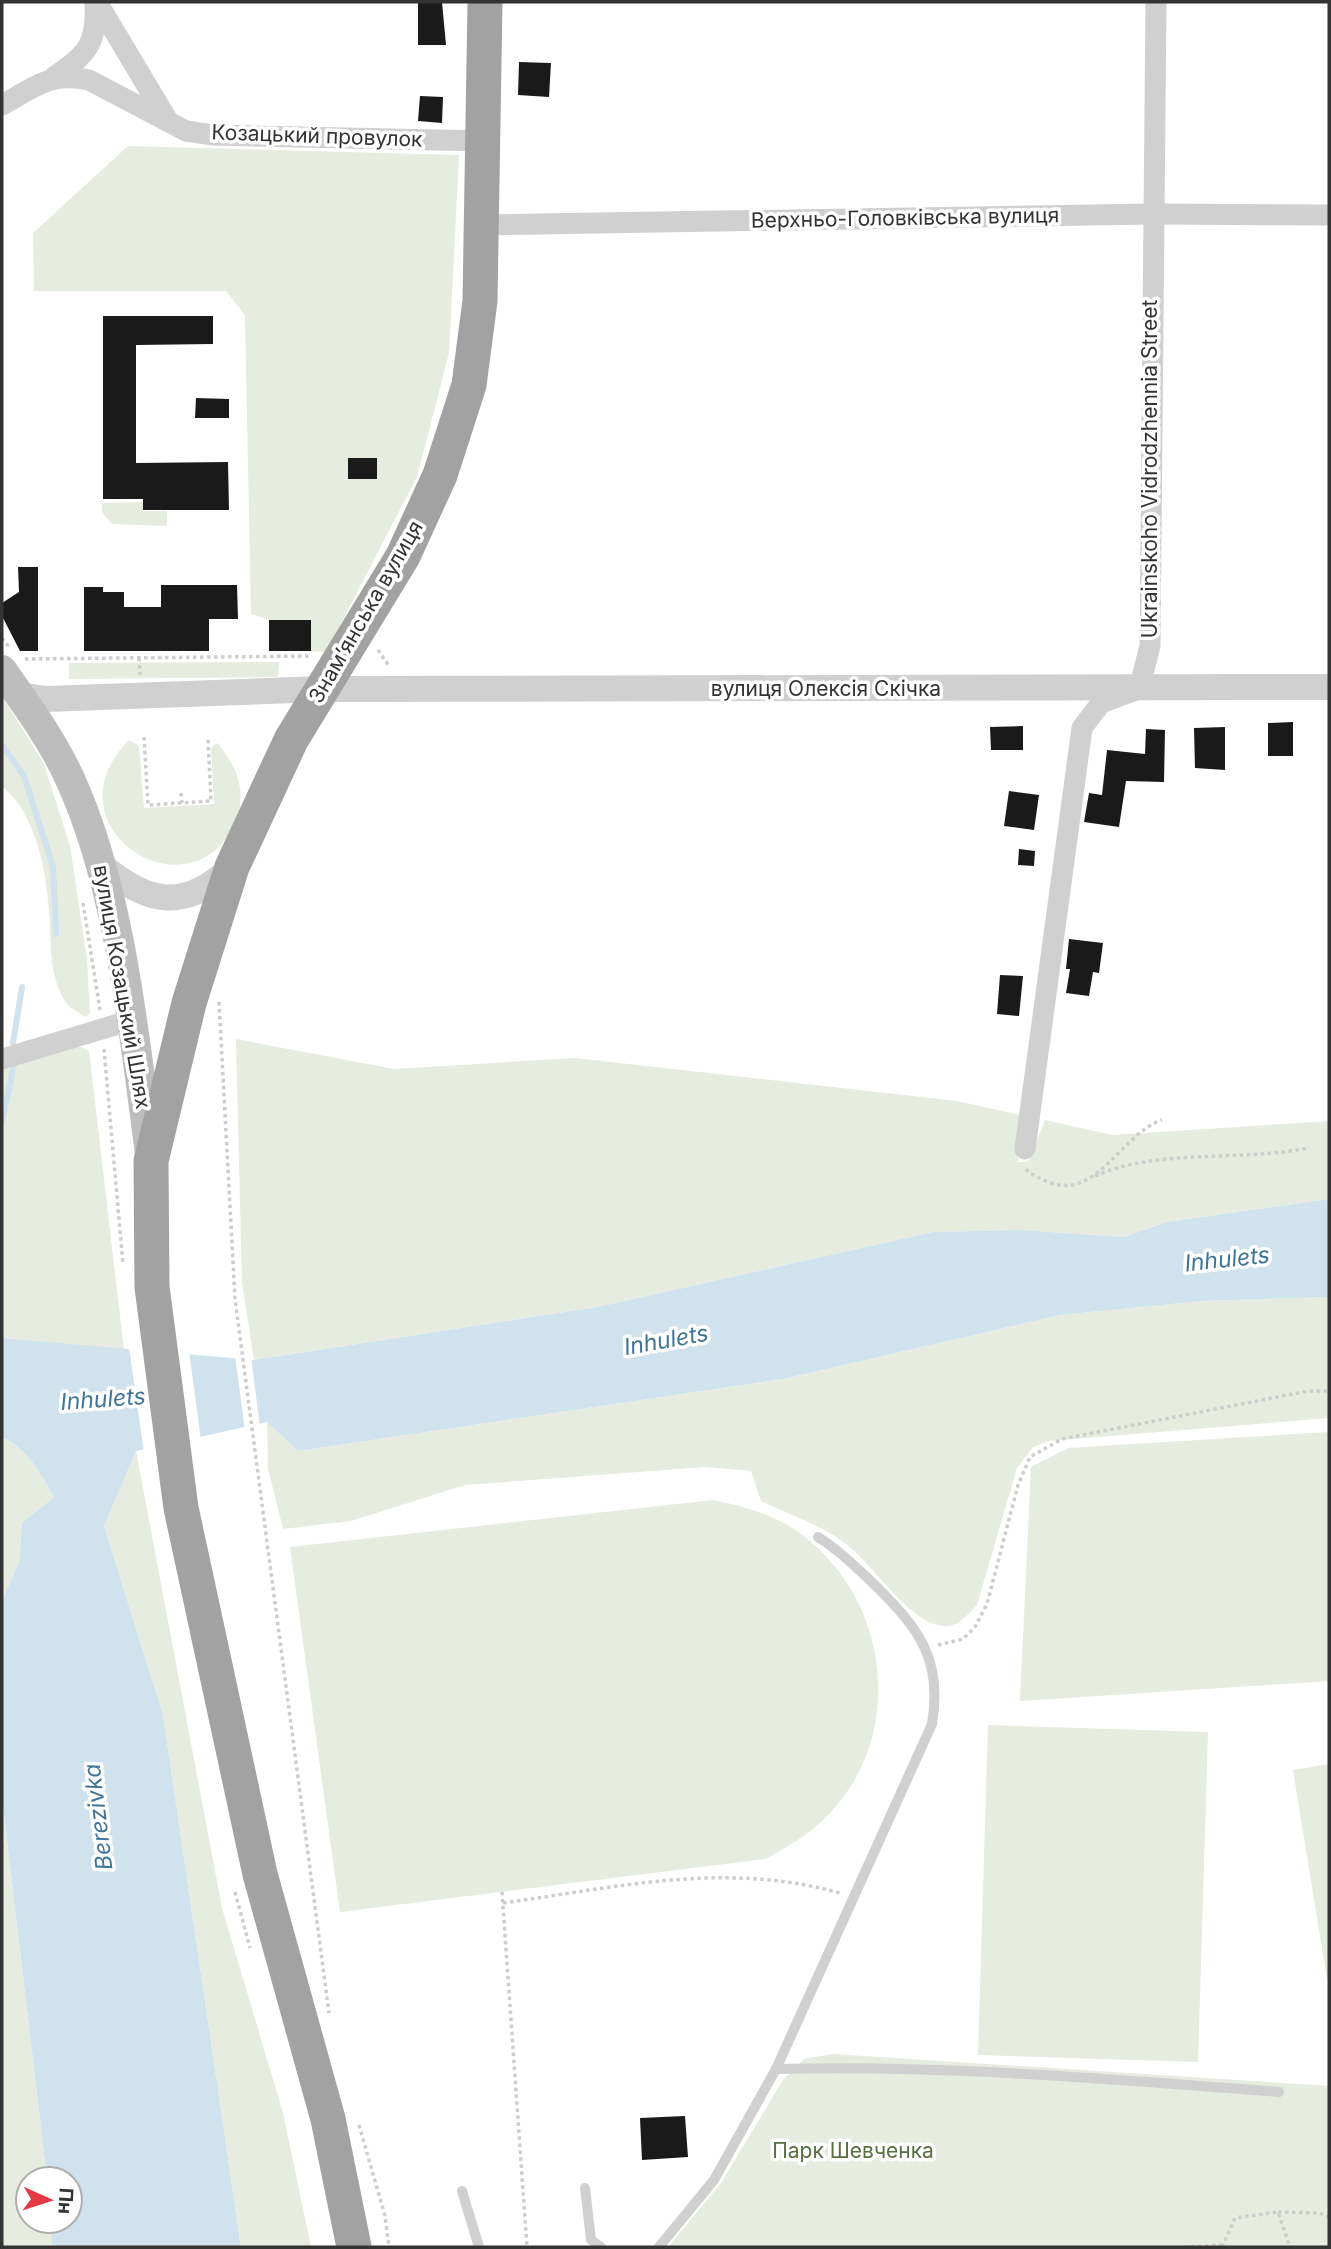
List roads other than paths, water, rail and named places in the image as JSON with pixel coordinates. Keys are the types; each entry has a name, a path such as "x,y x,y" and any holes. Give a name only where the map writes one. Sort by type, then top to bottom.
{"highway":[{"name":"Знамʼянська вулиця","path":"354,2247 328,2119 260,1874 181,1508 138,1282 151,1161 189,1003 232,867 291,740 318,673 403,556 440,475 470,385 480,301 485,2"}],"main road":[{"name":"вулиця Козацький Шлях","path":"11,661 19,695 46,733 70,779 101,865 132,1020 151,1161"}],"street":[{"path":"2,105 54,77 88,49 96,26 96,2"},
{"path":"96,2 168,121"},
{"name":"Ukrainskoho Vidrodzhennia Street","path":"1139,689 1150,646 1156,2"},
{"name":"Козацький провулок","path":"54,77 89,80 186,131 213,135 483,141"},
{"name":"Верхньо-Головківська вулиця","path":"481,225 1152,214 1329,215"},
{"name":"вулиця Олексія Скічка","path":"19,695 59,699 318,673 1139,689 1329,687"},
{"path":"1025,1149 1082,728 1101,703 1139,689"},
{"path":"101,865 129,888 155,897 187,895 211,887 232,867"},
{"path":"2,1059 132,1020"}],"lane":[{"path":"659,2247 714,2180 776,2069 932,1724 935,1685 925,1646 904,1614 839,1550 818,1537"},
{"path":"776,2069 876,2067 1046,2074 1279,2092"},
{"path":"585,2188 591,2239 601,2247"},
{"path":"463,2191 478,2247"}],"water":[{"path":"1329,1199 1329,1297 1202,1301 1060,1315 783,1379 298,1451 267,1422 136,1451 104,1526 163,1715 241,2247 52,2247 51,2235 84,2235 84,2165 45,2165 2,1798 2,1601 19,1562 22,1523 54,1497 26,1455 2,1437 2,1338 254,1360 598,1307 933,1232 1020,1230 1124,1237 1167,1222"}],"waterway":[{"path":"2,745 24,776 53,867 56,934"},
{"path":"13,1043 22,987"},
{"path":"2,1122 14,1064"}],"water label":[{"name":"Inhulets","path":"1227,1259"},
{"name":"Inhulets","path":"666,1340"},
{"name":"Inhulets","path":"103,1399"},
{"name":"Berezivka","path":"98,1817"}],"park label":[{"name":"Парк Шевченка","path":"853,2151"}]}
